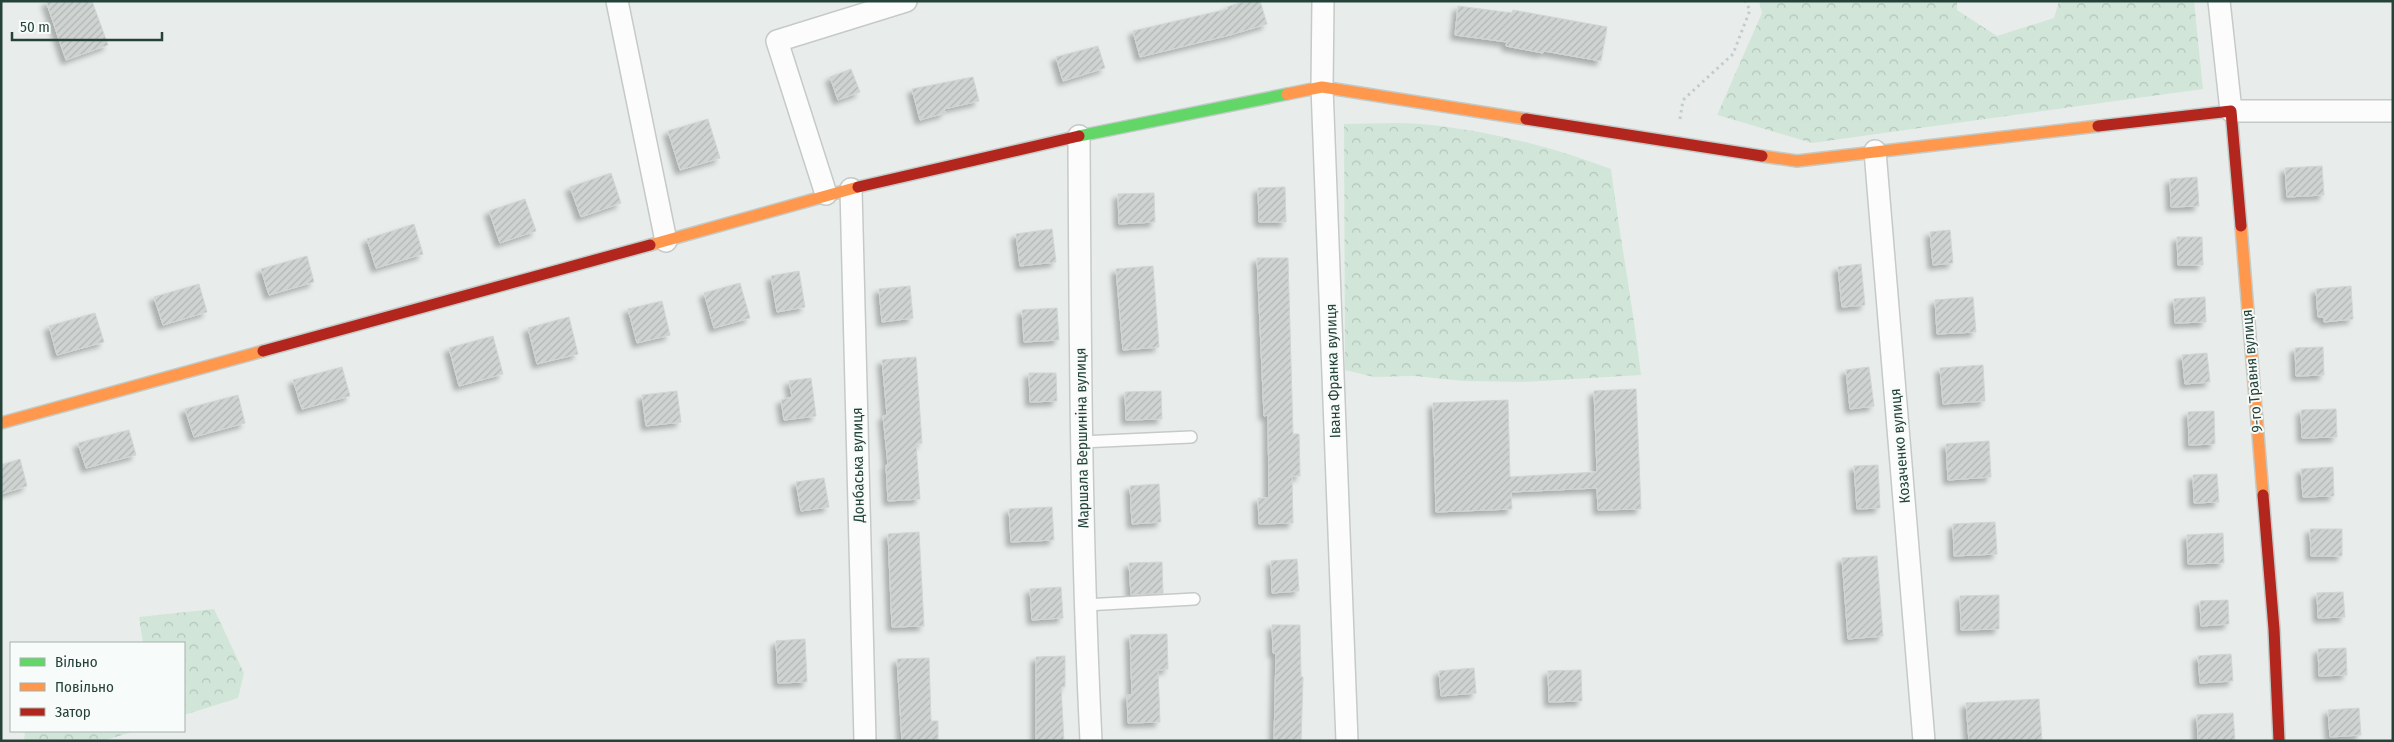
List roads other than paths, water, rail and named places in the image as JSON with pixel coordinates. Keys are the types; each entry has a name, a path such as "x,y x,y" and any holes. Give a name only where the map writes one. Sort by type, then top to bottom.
{"main road":[{"path":"1,423 666,241 826,194 1079,136 1322,87 1797,161 2231,111"},
{"name":"9-го Травня вулиця","path":"2231,111 2274,629 2279,741"}],"street":[{"path":"617,1 666,241"},
{"path":"826,194 777,41 906,1"},
{"name":"Івана Франка вулиця","path":"1323,1 1322,87 1347,741"},
{"name":"9-го Травня вулиця","path":"2219,1 2231,111"},
{"path":"2231,111 2393,111"},
{"name":"Маршала Вершиніна вулиця","path":"1079,136 1081,442 1085,605 1092,741"},
{"name":"Козаченко вулиця","path":"1876,152 1924,741"},
{"name":"Донбаська вулиця","path":"852,189 865,741"}],"lane":[{"path":"1081,442 1190,437"},
{"path":"1085,605 1194,599"}]}
